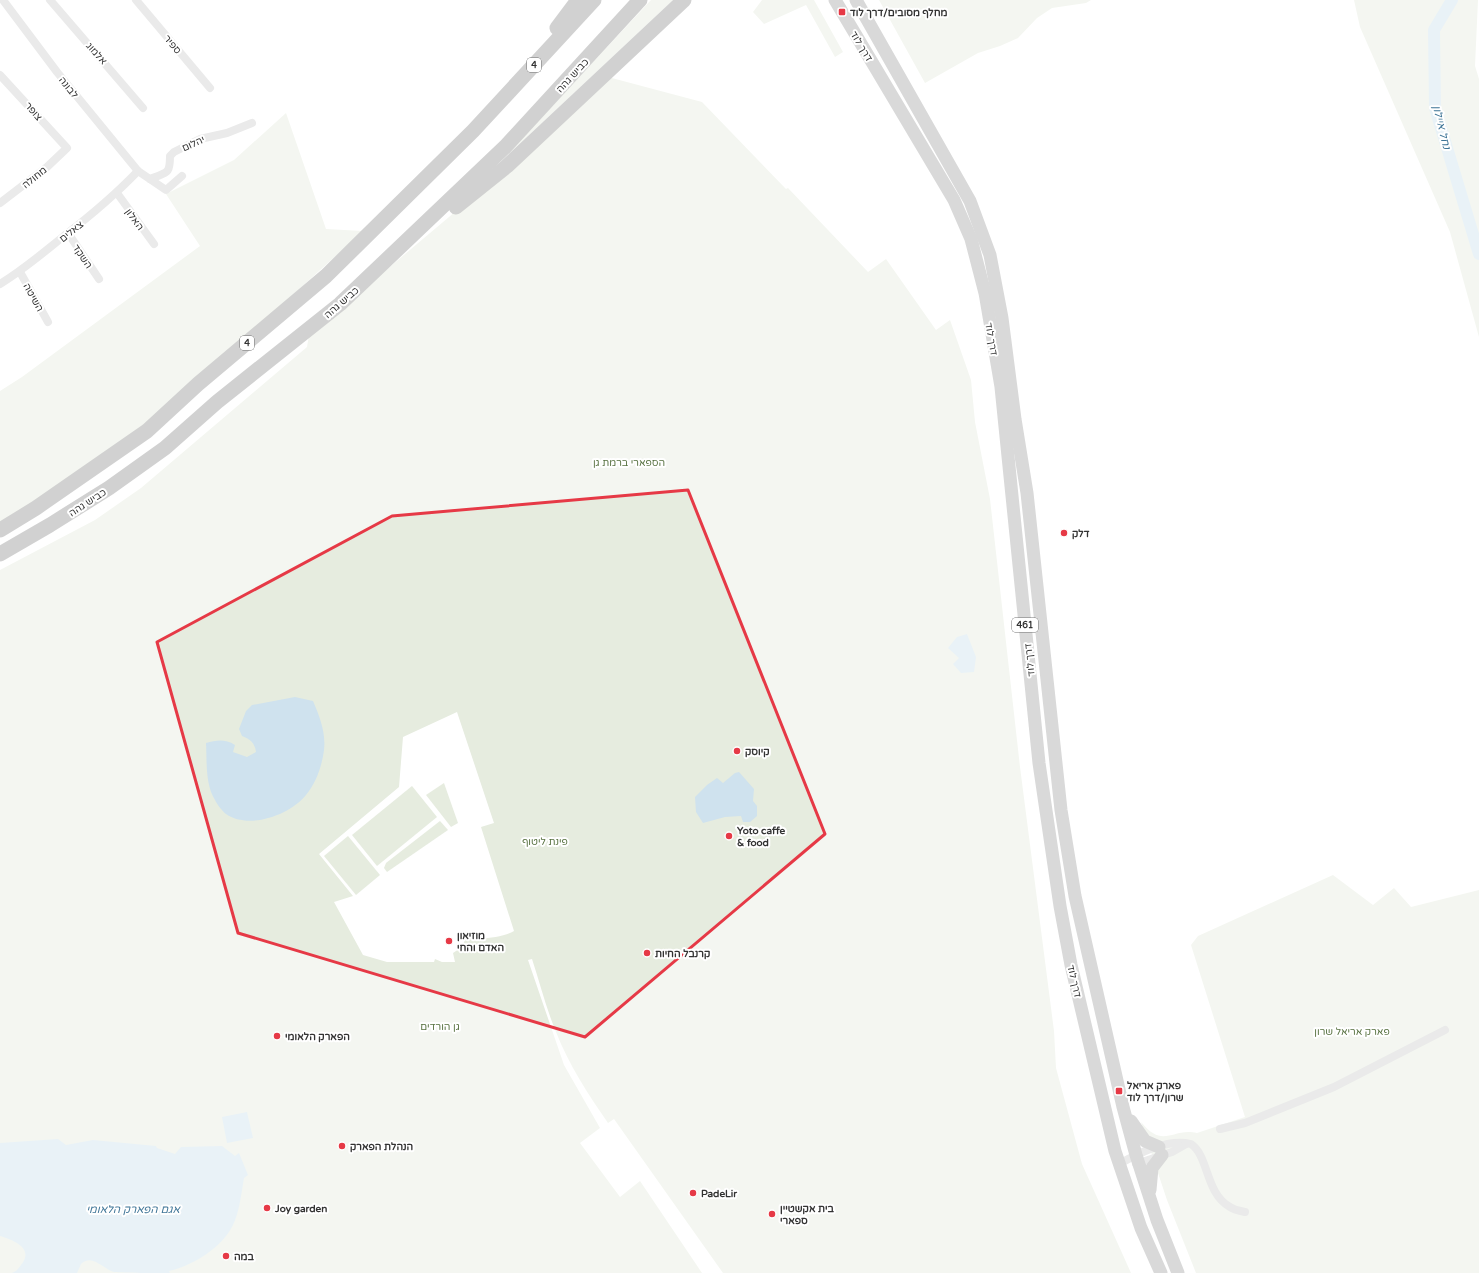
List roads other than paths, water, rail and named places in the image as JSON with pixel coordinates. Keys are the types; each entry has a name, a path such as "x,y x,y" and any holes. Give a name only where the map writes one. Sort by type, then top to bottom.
{"highway":[{"path":"473,131 578,0"},
{"name":"4","path":"0,530 36,508 147,431 198,384 326,276 473,131 594,0"},
{"name":"כביש גהה","path":"0,554 50,526 103,492 165,448 217,402 340,304 505,147 640,0"},
{"path":"340,304 507,166 682,2"}],"main road":[{"name":"דרך לוד","path":"835,0 954,200 971,240 985,293 1001,387 1039,763 1049,842 1071,965 1119,1164 1141,1228 1161,1273"},
{"name":"דרך לוד","path":"856,0 970,201 990,255 1002,318 1014,412 1027,493 1066,847 1075,896 1123,1107 1137,1160 1178,1273"},
{"path":"1123,1107 1141,1138 1161,1151 1152,1168 1150,1198"}],"street":[{"name":"לבונה","path":"3,0 57,72 138,171 166,190 182,176"},
{"name":"ספיר","path":"136,0 210,88"},
{"name":"אלמוג","path":"54,1 143,108"},
{"name":"צופר","path":"0,74 66,148"},
{"name":"יהלום","path":"150,179 168,172 170,169 170,156 174,152 200,139 227,133 252,123"},
{"name":"מחולה","path":"0,203 47,167 66,148"},
{"name":"צאלים","path":"0,284 20,272 117,193 138,171"},
{"name":"האלון","path":"117,193 154,244"},
{"name":"השקד","path":"68,233 99,279"},
{"name":"השיטה","path":"20,272 48,322"},
{"path":"1220,1129 1245,1123 1334,1087 1445,1030"},
{"path":"1119,1164 1137,1160 1188,1143 1195,1147 1199,1153 1209,1182 1216,1192 1230,1208 1245,1212"}],"water":[{"path":"967,634 976,657 974,672 961,673 953,664 959,658 948,648 957,637"},
{"path":"295,697 313,701 323,731 323,756 313,785 299,802 280,814 257,820 246,821 235,819 221,809 212,794 207,772 206,743 217,741 228,742 235,745 233,752 247,757 256,752 253,744 250,740 242,736 239,729 246,711 252,705"},
{"path":"739,772 754,789 753,801 757,806 757,816 750,822 743,822 741,816 725,817 703,823 696,812 695,797 707,785 717,778 723,783 735,773"},
{"path":"247,1112 253,1138 227,1143 222,1117"},
{"name":"אגם הפארק הלאומי","path":"58,1139 66,1145 93,1140 156,1146 157,1148 175,1154 181,1147 222,1146 235,1156 239,1153 248,1175 244,1178 239,1206 235,1220 229,1232 224,1239 202,1257 177,1269 169,1271 170,1273 114,1272 89,1260 81,1264 77,1273 12,1273 21,1265 25,1259 25,1254 24,1249 16,1242 0,1236 0,1143"}],"waterway":[{"name":"נחל איילון","path":"1452,0 1434,30 1435,108 1479,254"}],"place":[{"name":"מחלף מסובים/דרך לוד","path":"842,12"},
{"name":"דלק","path":"1064,533"},
{"name":"קיוסק","path":"737,751"},
{"name":"Yoto caffe & food","path":"729,836"},
{"name":"מוזיאון האדם והחי","path":"449,941"},
{"name":"קרנבל החיות","path":"647,953"},
{"name":"הפארק הלאומי","path":"277,1036"},
{"name":"פארק אריאל שרון/דרך לוד","path":"1119,1091"},
{"name":"הנהלת הפארק","path":"342,1146"},
{"name":"PadeLir","path":"693,1193"},
{"name":"Joy garden","path":"267,1208"},
{"name":"בית אקשטיין ספארי","path":"772,1214"},
{"name":"במה","path":"226,1256"}],"park label":[{"name":"הספארי ברמת גן","path":"629,462"},
{"name":"פינת ליטוף","path":"545,841"},
{"name":"גן הורדים","path":"440,1026"},
{"name":"פארק אריאל שרון","path":"1352,1031"}]}
